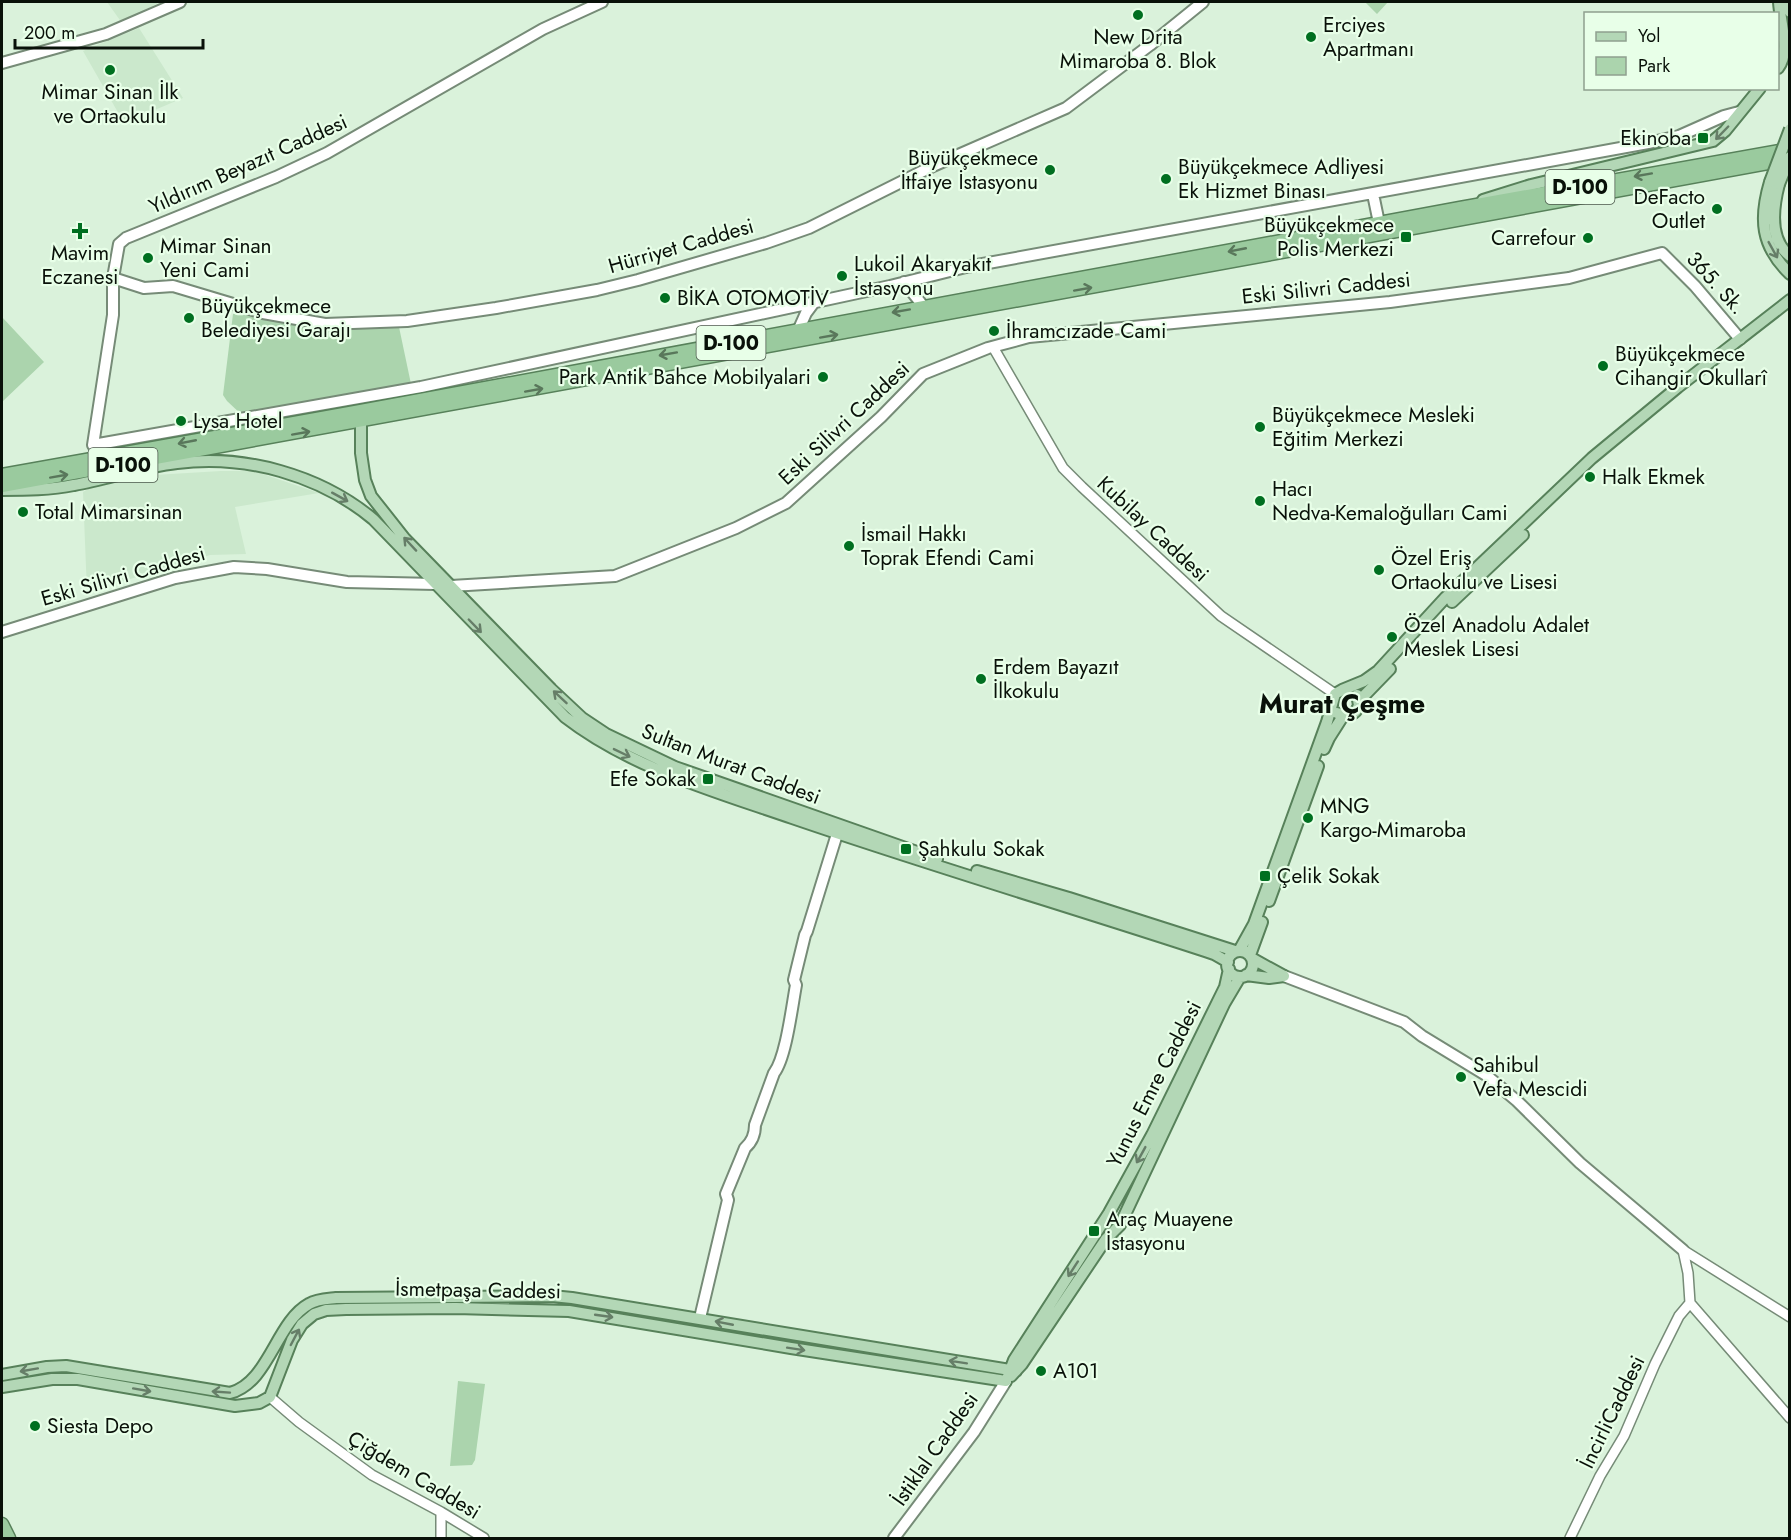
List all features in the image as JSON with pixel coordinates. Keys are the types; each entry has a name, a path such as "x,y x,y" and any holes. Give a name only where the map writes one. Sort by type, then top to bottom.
{"highway":[{"name":"D-100","path":"2,475 1790,149"},
{"name":"D-100","path":"2,488 1790,158"},
{"path":"2,1524 9,1539"}],"main road":[{"path":"2,63 106,34 180,2"},
{"name":"Yıldırım Beyazıt Caddesi","path":"602,2 543,29 327,153 276,177 126,238 119,244 113,278 114,315 93,445 421,387 815,301"},
{"name":"Hürriyet Caddesi","path":"113,278 144,288 173,286 263,313 325,324 407,321 496,308 597,290 638,280 766,243 809,228 942,162 1066,108 1203,2"},
{"path":"1779,2 1784,51 1783,62 1779,67"},
{"path":"1786,2 1790,12"},
{"path":"1460,208 1531,186 1713,141 1758,90"},
{"path":"798,331 806,313 815,301 1026,256 1648,143 1679,136 1724,116 1739,112"},
{"path":"1790,129 1775,183 1762,216 1764,234 1777,259 1790,274"},
{"path":"1790,158 1775,183 1774,202 1774,225 1786,253 1790,256"},
{"path":"1373,194 1379,223"},
{"name":"365. Sk.","path":"1662,253 1742,341"},
{"name":"Eski Silivri Caddesi","path":"450,586 615,576 736,528 786,503 881,417 923,374 993,347 1029,337 1390,302 1569,278 1662,253"},
{"path":"904,282 924,307"},
{"path":"1359,701 1448,606 1530,529 1590,466 1790,300"},
{"path":"1284,976 1269,978 1235,976 1228,966 1229,957 1237,951 1254,924 1333,699 1378,671 1446,597 1592,458 1678,387 1790,310"},
{"name":"Sultan Murat Caddesi","path":"360,422 361,453 370,496 405,539 551,689 582,718 606,734 740,795 902,856 1066,905 1214,954 1228,966"},
{"path":"224,460 244,443"},
{"path":"2,488 56,488 175,463 224,460 262,467 317,485 358,507 373,519 538,691 565,717 590,736 644,764 740,795"},
{"path":"373,519 382,510"},
{"name":"Eski Silivri Caddesi","path":"2,632 175,578 234,567 267,568 347,582 435,584"},
{"path":"435,584 450,586"},
{"path":"1333,699 1337,713 1343,716 1353,714 1358,708 1359,701 1355,693 1347,689"},
{"path":"1006,1381 1022,1364 1106,1239 1119,1225 1224,1004 1252,966 1251,957 1329,738 1343,716"},
{"path":"697,1331 728,1200 726,1194 745,1148 755,1131 755,1125 774,1073 778,1068 805,934 838,830"},
{"name":"Sultan Murat Caddesi","path":"838,830 1069,898 1237,951"},
{"path":"1237,951 1284,976 1404,1022 1422,1036 1486,1075 1517,1101 1580,1163 1683,1250"},
{"name":"Yunus Emre Caddesi","path":"1013,1371 1014,1360 1107,1217 1152,1135 1225,987 1228,966"},
{"path":"1115,1212 1120,1214 1119,1225 1109,1229 1105,1225 1107,1217 1115,1212"},
{"name":"İsmetpaşa Caddesi","path":"244,1386 266,1363 291,1321 310,1303 336,1298 369,1303 478,1304 569,1311 1006,1381"},
{"path":"569,1311 572,1298"},
{"name":"İsmetpaşa Caddesi","path":"478,1304 572,1298 1013,1371"},
{"name":"İsmetpaşa Caddesi","path":"272,1394 292,1340 302,1324 314,1314 326,1310 369,1303"},
{"path":"829,1354 831,1341"},
{"path":"914,1367 916,1355"},
{"path":"2,1375 66,1366 115,1380 235,1406 254,1405 264,1401 272,1394 265,1378 253,1376"},
{"path":"2,1387 66,1378 115,1380 224,1394 237,1391 244,1386 248,1400 254,1405"},
{"name":"İstiklal Caddesi","path":"894,1539 974,1432 1006,1381"}],"street":[{"name":"Kubilay Caddesi","path":"993,347 1063,468 1221,615 1333,699"},
{"path":"1683,1250 1790,1317"},
{"path":"1683,1250 1688,1273 1690,1303 1790,1418"},
{"name":"İncirliCaddesi","path":"1570,1539 1600,1476 1624,1436 1655,1364 1679,1316 1690,1303"},
{"name":"Çiğdem Caddesi","path":"272,1394 299,1422 372,1475 441,1512 484,1539"},
{"path":"441,1512 441,1539"}],"shaded area":[{"path":"107,2 160,2 122,23"},
{"path":"139,28 183,98 124,123 83,51"},
{"path":"254,471 319,493 235,507 246,554 210,555 87,592 83,492 90,488 154,475"}],"green space":[{"path":"1365,2 1388,2 1377,14"},
{"path":"244,313 324,330 399,327 411,384 243,416 223,395 233,314"},
{"path":"2,317 44,362 2,402"},
{"path":"458,1381 485,1384 475,1460 472,1465 450,1466"}],"place":[{"name":"New Drita Mimaroba 8. Blok","path":"1138,15"},
{"name":"Erciyes Apartmanı","path":"1311,37"},
{"name":"Mimar Sinan İlk ve Ortaokulu","path":"110,70"},
{"name":"Ekinoba","path":"1703,138"},
{"name":"Büyükçekmece İtfaiye İstasyonu","path":"1050,170"},
{"name":"Büyükçekmece Adliyesi Ek Hizmet Binası","path":"1166,179"},
{"name":"DeFacto Outlet","path":"1717,209"},
{"name":"Mavim Eczanesi","path":"80,231"},
{"name":"Büyükçekmece Polis Merkezi","path":"1406,237"},
{"name":"Carrefour","path":"1588,238"},
{"name":"Mimar Sinan Yeni Cami","path":"148,258"},
{"name":"Lukoil Akaryakıt İstasyonu","path":"842,276"},
{"name":"BİKA OTOMOTİV","path":"665,298"},
{"name":"Büyükçekmece Belediyesi Garajı","path":"189,318"},
{"name":"İhramcızade Cami","path":"994,331"},
{"name":"Büyükçekmece Cihangir Okullarî","path":"1603,366"},
{"name":"Park Antik Bahce Mobilyalari","path":"823,377"},
{"name":"Lysa Hotel","path":"181,421"},
{"name":"Büyükçekmece Mesleki Eğitim Merkezi","path":"1260,427"},
{"name":"Halk Ekmek","path":"1590,477"},
{"name":"Hacı Nedva-Kemaloğulları Cami","path":"1260,501"},
{"name":"Total Mimarsinan","path":"23,512"},
{"name":"İsmail Hakkı Toprak Efendi Cami","path":"849,546"},
{"name":"Özel Eriş Ortaokulu ve Lisesi","path":"1379,570"},
{"name":"Özel Anadolu Adalet Meslek Lisesi","path":"1392,637"},
{"name":"Erdem Bayazıt İlkokulu","path":"981,679"},
{"name":"Efe Sokak","path":"708,779"},
{"name":"MNG Kargo-Mimaroba","path":"1308,818"},
{"name":"Şahkulu Sokak","path":"906,849"},
{"name":"Çelik Sokak","path":"1265,876"},
{"name":"Sahibul Vefa Mescidi","path":"1461,1077"},
{"name":"Araç Muayene İstasyonu","path":"1094,1231"},
{"name":"A101","path":"1041,1371"},
{"name":"Siesta Depo","path":"35,1426"}],"district":[{"name":"Murat Çeşme","path":"1342,703"}]}
